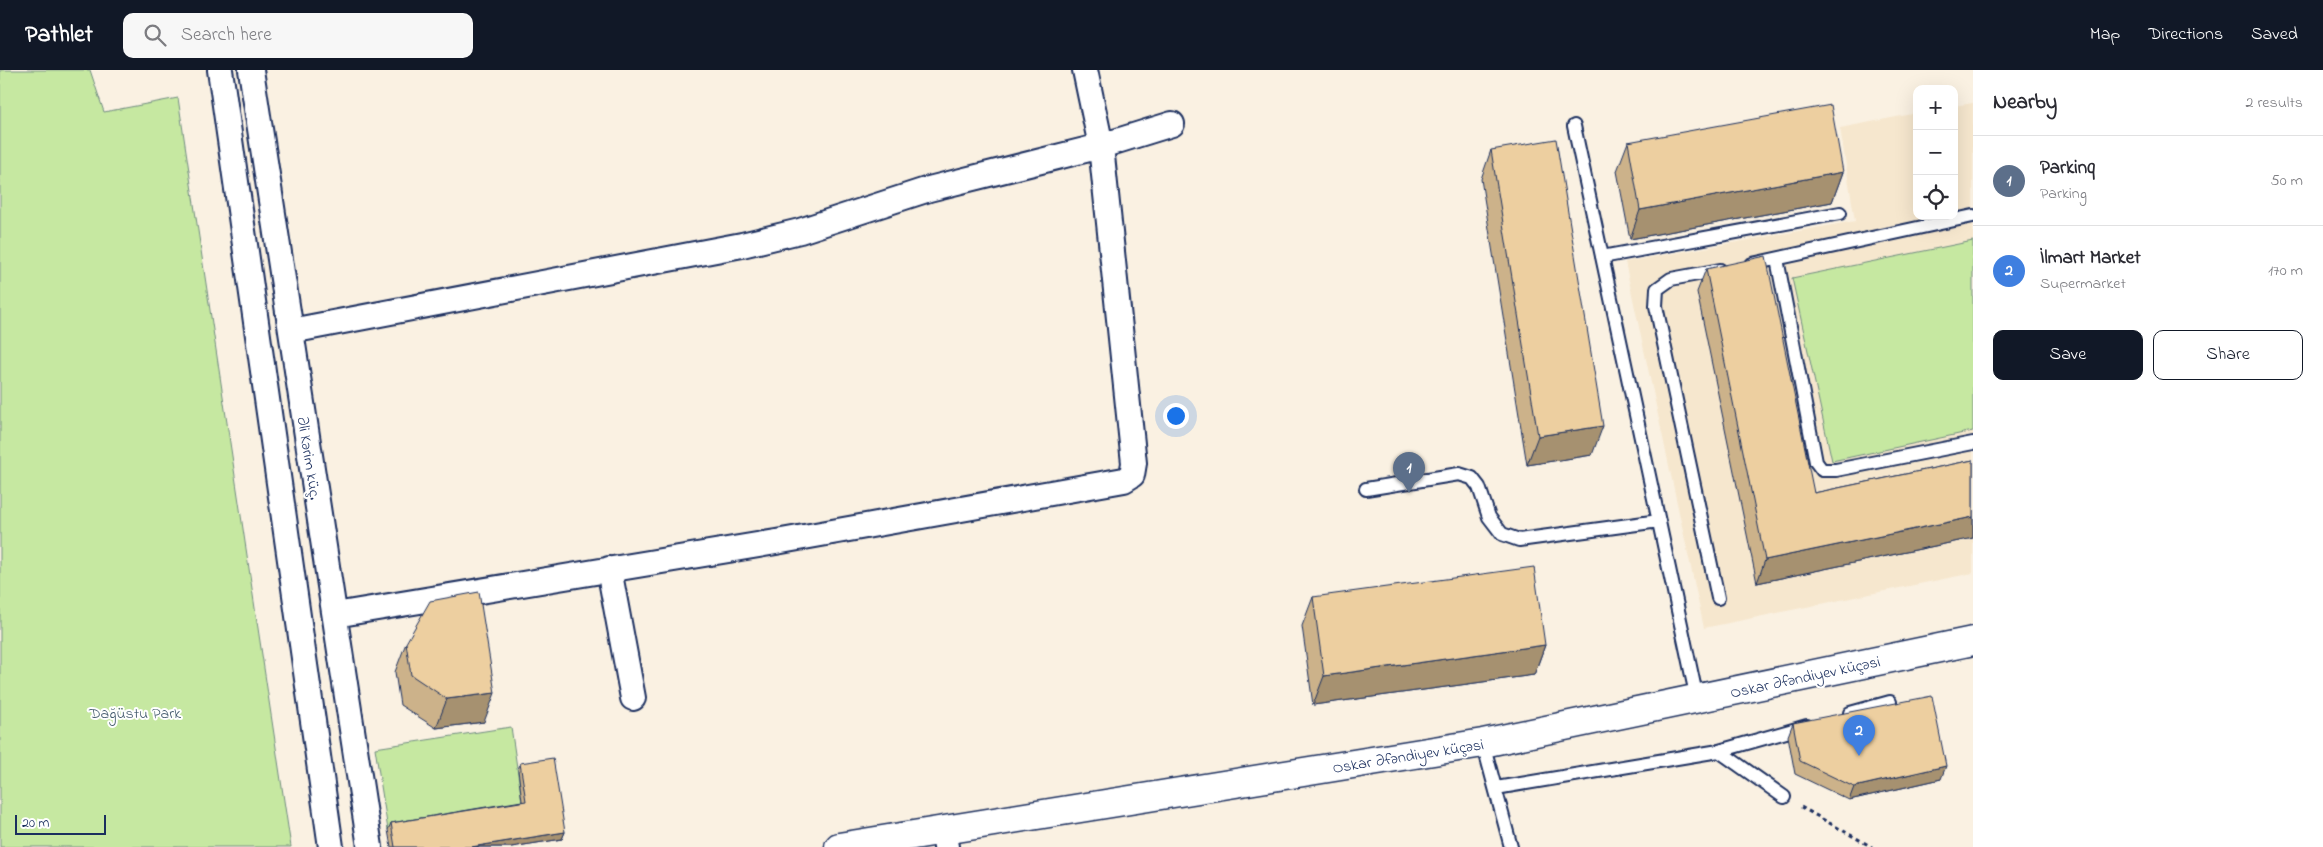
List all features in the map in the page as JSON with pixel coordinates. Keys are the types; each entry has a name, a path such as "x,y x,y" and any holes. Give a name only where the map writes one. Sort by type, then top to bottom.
{"street":[{"path":"220,70 331,847"},
{"name":"Əli Kərim küç.","path":"251,70 370,847"},
{"path":"335,615 1124,480 1132,475 1134,463 1101,146 1084,70"},
{"path":"291,331 800,231 929,189 1101,146 1172,124"},
{"path":"609,569 633,698"},
{"name":"Oskar Əfəndiyev küçəsi","path":"839,847 945,838 1483,743 1973,641"}],"lane":[{"path":"1574,126 1697,698"},
{"path":"1602,257 1840,213"},
{"path":"1718,598 1656,306 1657,289 1671,279 1777,259 1973,216"},
{"path":"1777,259 1816,462 1822,470 1836,470 1973,443"},
{"path":"1366,489 1460,474 1472,478 1479,487 1488,517 1502,534 1519,540 1659,521"},
{"path":"1842,716 1890,702"},
{"path":"1496,788 1719,751 1823,721"},
{"path":"1483,743 1511,847"},
{"path":"1719,751 1784,797"}],"path":[{"path":"1784,797 1872,847"}],"shaded area":[{"path":"1973,103 1973,573 1704,628 1625,262 1855,221 1840,128 1913,114 1913,220 1958,220 1958,105"}],"green space":[{"name":"Dağüstu Park","path":"0,70 90,70 104,112 178,98 291,847 0,847"},
{"path":"1973,241 1973,431 1832,461 1792,278"},
{"path":"511,727 523,808 388,830 375,748"}],"building":[{"path":"1831,105 1843,172 1640,210 1628,142"},
{"path":"1556,139 1603,426 1538,436 1491,150"},
{"path":"1766,256 1814,493 1973,460 1973,517 1765,560 1706,269"},
{"path":"1534,567 1545,645 1324,676 1313,597"},
{"path":"479,592 495,693 447,699 411,675 406,643 430,601"},
{"path":"1932,696 1946,766 1854,787 1800,761 1793,723"},
{"path":"553,758 565,832 471,847 395,847 391,823 526,801 520,763"}],"place":[{"name":"Parkinq","path":"1409,493"},
{"name":"İlmart Market","path":"1859,756"}]}
